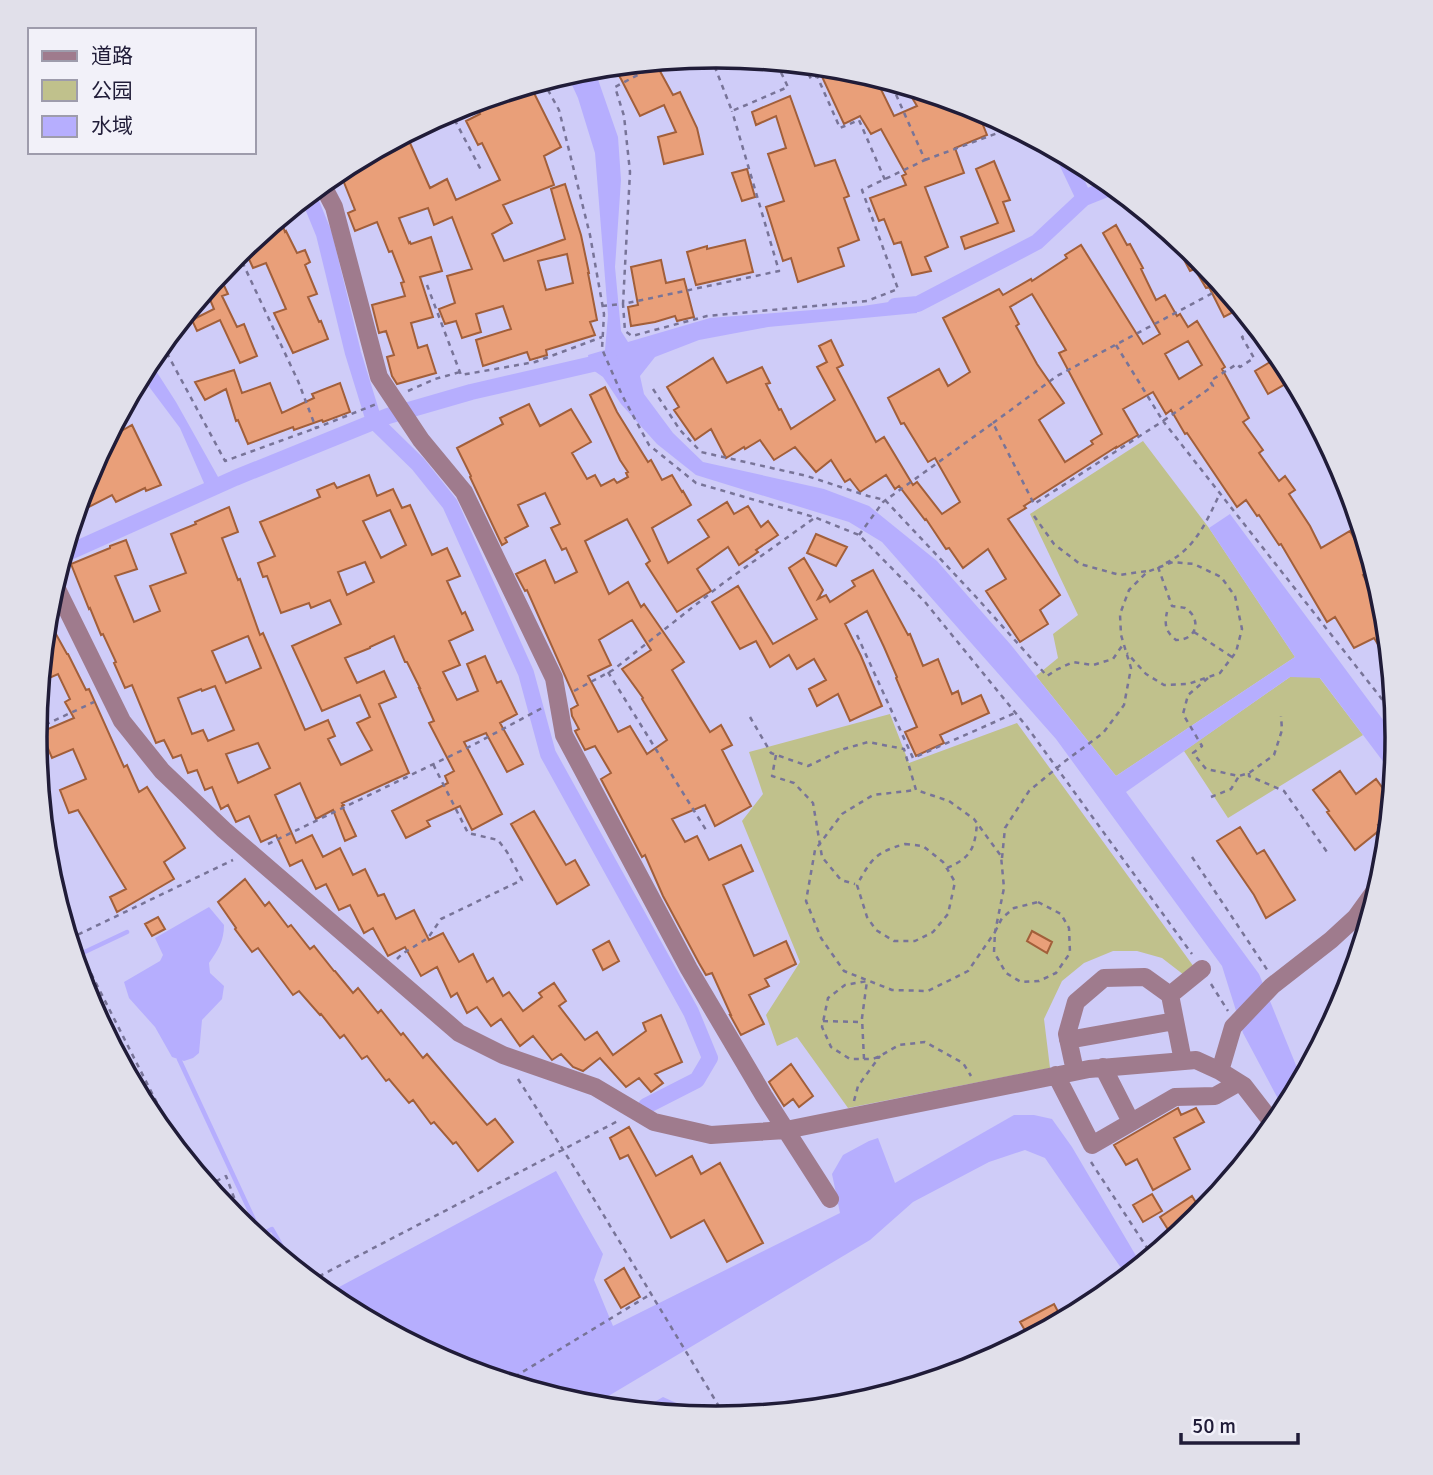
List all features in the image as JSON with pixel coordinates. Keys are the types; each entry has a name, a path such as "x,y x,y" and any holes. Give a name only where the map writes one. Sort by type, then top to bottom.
{"street":[{"path":"327,194 334,207 379,377 421,440 464,492 554,678 564,735 689,969 830,1199"},
{"path":"62,599 122,721 162,771 250,852 459,1033 503,1055 595,1087 654,1122 711,1135 786,1130 1074,1071 1196,1060 1244,1086 1268,1116"},
{"path":"1220,1071 1233,1027 1275,985 1356,917 1364,906"},
{"path":"1170,995 1202,969"},
{"path":"1074,1071 1067,1034 1076,1002 1104,978 1145,977 1170,995 1183,1061"},
{"path":"1068,1040 1175,1021"},
{"path":"1102,1067 1131,1122"},
{"path":"1056,1075 1092,1145 1175,1097 1215,1096 1238,1083"}],"path":[{"path":"602,306 623,304 779,271 732,111 715,68"},
{"path":"732,111 788,87 781,72"},
{"path":"642,73 615,87 624,116 630,172 623,304 625,331 632,336 707,316 867,301 898,289 862,190 925,160 1001,132"},
{"path":"817,76 840,128 859,120 885,180"},
{"path":"548,90 559,110 590,235 604,314 602,349 622,395 649,445 696,483 814,517 859,535 925,602 1015,713 1238,1022"},
{"path":"895,93 925,160"},
{"path":"455,121 481,170"},
{"path":"243,264 298,381 316,428"},
{"path":"427,285 461,375 535,362 602,337"},
{"path":"859,535 885,500 1057,376 1216,291"},
{"path":"993,423 1034,504 1163,421 1213,386 1210,381 1237,364 1240,367 1254,358 1242,337 1249,333"},
{"path":"1116,345 1163,421 1384,702"},
{"path":"168,355 225,461 393,398 435,379 460,372"},
{"path":"653,389 680,430 701,452 807,476 885,500 1047,676 1073,662 1093,665 1113,659 1124,643"},
{"path":"1002,865 1004,828 1029,791 1103,733 1124,705 1131,668 1121,635 1121,614 1129,590 1147,572 1174,559 1193,544 1207,522 1220,492"},
{"path":"1034,516 1054,544 1080,564 1120,575 1173,562 1194,564 1221,578 1235,596 1242,629 1236,653 1220,673 1188,684 1164,685 1146,674 1127,653"},
{"path":"1158,567 1172,606 1183,607 1192,614 1196,626 1192,636 1186,640 1176,640 1168,634 1165,620 1167,612"},
{"path":"1194,632 1232,657"},
{"path":"857,635 913,758 1015,713"},
{"path":"608,673 706,830"},
{"path":"1210,676 1188,695 1183,714 1202,746 1193,753 1206,769 1239,776 1249,773 1275,755 1282,730 1281,716"},
{"path":"48,723 109,694"},
{"path":"750,717 771,753 808,766 844,749 868,743 904,749 916,790"},
{"path":"776,755 772,776 794,783 813,803 822,857 841,880 857,885"},
{"path":"387,970 402,954 428,938 441,919 522,880 498,840 468,833 433,764"},
{"path":"1249,773 1249,776 1284,791 1327,852"},
{"path":"1211,797 1231,789 1239,776"},
{"path":"977,823 949,801 916,790 873,795 842,814 815,850 806,901 821,938 844,971 892,990 928,991 968,971 995,932 1002,918 1014,908 1038,902 1061,914 1069,928 1070,953 1056,973 1039,981 1021,982 1006,973 994,952 995,932 1004,888 1001,856 977,823"},
{"path":"947,868 966,856 975,843 977,823"},
{"path":"905,844 923,846 947,868 955,882 948,914 933,932 915,941 894,941 876,930 867,917 857,885 868,864 876,857 885,850 905,844"},
{"path":"78,936 250,852"},
{"path":"1192,857 1275,985"},
{"path":"867,981 845,985 828,998 822,1027 831,1047 850,1059 864,1059 880,1056 899,1045 925,1042 963,1063 980,1091"},
{"path":"864,1059 862,1022 867,981"},
{"path":"94,984 157,1104"},
{"path":"823,1021 862,1022"},
{"path":"503,1055 719,1407"},
{"path":"855,1116 853,1103 858,1086 880,1056"},
{"path":"320,1276 636,1112"},
{"path":"1092,1145 1083,1150 1148,1249"},
{"path":"215,1182 226,1176 236,1204"},
{"path":"516,1376 651,1294"}],"green space":[{"path":"1143,441 1209,528 1295,657 1116,776 1036,676 1058,658 1053,634 1078,615 1030,514"},
{"path":"1290,677 1319,677 1363,735 1228,818 1184,751"},
{"path":"890,714 909,763 1017,723 1194,967 1184,975 1162,958 1137,951 1113,951 1084,963 1062,981 1044,1019 1050,1068 848,1108 797,1037 777,1046 766,1015 800,962 742,821 763,794 749,752"}],"water":[{"path":"598,79 618,137 621,180 615,267 621,331 628,342 710,318 863,306 915,298 917,313 768,327 699,340 655,357 640,376 644,394 673,433 703,462 824,489 869,506 937,561 1011,645 1116,776 1295,657 1209,528 1230,514 1385,723 1385,764 1320,678 1290,677 1126,792 1259,974 1298,1069 1279,1100 1243,1033 1222,966 1056,739 882,542 849,522 696,475 657,444 621,404 603,377 590,368 588,355 605,350 608,315 595,153 572,84"},
{"path":"156,372 222,484 207,490 180,428 148,385"},
{"path":"209,907 224,925 220,945 209,963 210,973 224,986 222,999 202,1020 199,1053 184,1061 172,1057 155,1027 129,998 124,982 160,961 163,955 155,938"},
{"path":"1014,1115 1052,1119 1072,1147 1137,1258 1122,1269 1045,1158 1025,1150 989,1162 913,1202 870,1240 606,1397 543,1384 460,1356 420,1338 337,1288 556,1171 603,1254 594,1280 613,1326 840,1213 832,1174 843,1155 869,1141 878,1138 895,1183"},
{"path":"663,1397 682,1405 673,1405 652,1403"}],"building":[{"path":"660,71 673,95 680,92 697,128 703,154 664,164 658,137 676,132 664,105 640,116 619,76"},
{"path":"822,77 881,89 894,116 917,106 912,98 982,123 987,135 955,148 964,173 925,187 948,247 925,257 931,271 912,275 901,242 894,244 884,219 879,221 870,198 906,185 902,176 906,174 881,129 871,134 860,116 844,124"},
{"path":"534,94 561,147 544,156 554,185 503,205 512,223 492,234 504,261 565,239 551,189 565,184 581,235 589,273 597,320 590,322 595,335 546,350 547,355 530,360 527,352 483,366 476,340 511,329 503,306 476,314 481,332 462,338 456,321 445,324 439,309 455,303 447,276 472,269 452,217 434,225 428,208 399,218 409,243 431,237 442,271 420,277 433,317 411,323 418,348 427,345 436,373 397,384 387,357 394,355 386,331 379,333 372,305 405,296 401,283 404,282 377,222 355,231 348,213 355,210 344,182 410,143 430,188 447,179 456,200 500,180 482,143 478,145 466,121 480,114 479,112","holes":["567,254 573,283 546,290 538,261"]},
{"path":"790,96 815,166 835,160 849,196 844,198 859,240 838,248 844,266 798,282 791,258 783,261 766,207 784,201 768,154 786,148 776,116 756,125 752,112"},
{"path":"994,161 1010,200 1003,202 1014,231 965,249 961,237 998,223 976,169"},
{"path":"747,169 755,197 742,201 732,173"},
{"path":"1116,225 1143,268 1141,269 1156,300 1165,295 1177,316 1180,314 1188,327 1197,321 1225,367 1222,369 1249,418 1243,422 1263,450 1259,453 1279,481 1285,476 1295,490 1289,494 1321,548 1350,531 1363,564 1365,574 1363,575 1373,607 1379,647 1374,638 1354,648 1335,617 1327,622 1281,544 1279,545 1246,500 1237,507 1171,410 1166,414 1153,392 1123,409 1138,435 1024,506 1026,508 1008,519 1060,595 1040,610 1048,624 1020,642 986,591 1006,579 988,549 963,568 899,486 895,489 886,475 860,492 850,479 845,482 831,460 816,472 795,447 774,460 760,440 726,458 711,429 695,440 674,410 679,407 667,387 713,358 727,383 762,367 770,383 766,384 791,429 835,400 817,367 827,362 819,346 831,340 843,365 837,368 876,442 884,437 913,485 917,482 942,514 960,502 935,458 928,462 904,423 901,424 888,398 939,369 948,386 970,372 943,318 999,289 1003,295 1031,279 1032,281 1067,258 1065,255 1081,245 1143,344 1160,334 1103,233","holes":["1032,294 1066,350 1059,353 1102,434 1091,441 1093,444 1065,462 1039,420 1064,403 1037,364 1016,326 1019,324 1010,307","1188,341 1202,365 1179,379 1165,354"]},
{"path":"283,227 297,253 305,250 310,262 305,265 317,294 308,297 328,339 293,353 274,313 286,309 266,263 253,268 249,259"},
{"path":"745,240 753,272 696,285 687,252"},
{"path":"1183,257 1195,269 1190,271"},
{"path":"661,260 666,283 684,279 694,317 677,321 675,316 631,326 628,307 638,305 631,267"},
{"path":"1197,273 1233,312 1224,317 1209,287 1206,288"},
{"path":"224,285 228,294 222,296 237,327 244,324 257,356 240,363 220,320 197,331 193,322 214,309 210,300"},
{"path":"1270,362 1284,384 1268,394 1255,371"},
{"path":"234,370 242,393 270,383 282,413 314,398 312,394 340,383 350,412 294,430 293,427 248,444 238,420 236,421 226,389 205,400 195,382"},
{"path":"605,387 648,462 651,460 662,480 672,475 691,505 652,528 668,563 709,537 698,520 727,502 734,514 748,506 761,527 768,521 778,535 739,565 728,547 697,569 711,591 677,612 646,564 650,561 627,519 585,541 609,594 628,582 641,607 644,604 684,662 672,670 710,732 721,725 732,745 722,750 751,806 715,826 705,805 672,819 685,842 697,836 709,860 741,845 753,871 723,885 754,956 786,941 796,964 765,979 769,986 749,995 764,1024 741,1035 712,973 706,975 699,963 663,896 645,855 642,857 601,779 611,773 595,746 585,750 575,731 579,729 571,709 578,705 527,590 525,591 516,574 545,560 555,583 577,572 566,548 562,550 551,528 560,524 545,493 518,505 528,526 505,538 507,542 502,545 457,448 503,424 500,418 529,404 540,426 571,409 591,442 572,453 587,479 595,475 601,486 614,479 617,483 628,477 628,472 590,395","holes":["632,620 651,650 622,669 643,698 667,740 647,754 630,726 618,732 588,676 611,665 599,640"]},
{"path":"132,425 161,485 146,491 145,488 116,502 112,495 88,507 116,441 123,429"},
{"path":"369,475 377,496 393,489 402,508 410,505 432,555 447,548 460,576 447,581 462,614 465,612 473,630 449,641 460,665 443,672 457,700 478,691 467,664 485,656 497,683 501,681 517,714 500,723 523,764 507,772 486,733 464,742 502,814 472,830 460,806 427,821 430,826 406,838 392,811 448,783 445,776 454,771 429,723 434,721 394,636 345,658 357,683 384,671 396,697 379,704 409,773 342,803 356,836 345,841 333,810 316,819 300,783 275,795 296,843 312,835 323,857 340,848 353,875 365,869 378,896 384,894 396,919 414,910 429,940 443,933 459,962 473,954 487,982 493,978 503,996 509,992 523,1011 542,997 539,993 554,983 566,1001 559,1006 585,1040 597,1032 613,1055 646,1031 643,1023 661,1015 682,1062 655,1074 663,1083 651,1092 639,1078 626,1087 600,1058 583,1071 573,1067 561,1054 552,1060 533,1036 520,1046 501,1019 491,1026 477,1007 467,1013 457,993 451,997 437,967 421,976 405,947 388,956 373,928 364,933 350,905 339,910 326,884 316,889 302,860 290,866 276,835 261,842 249,816 236,822 228,805 221,809 212,787 205,790 197,770 188,773 181,755 173,758 164,740 156,743 132,685 125,688 114,663 116,662 89,609 71,564 126,540 137,569 115,576 134,622 160,611 150,586 186,573 171,534 229,507 238,532 222,538 260,635 263,633 305,730 328,720 335,736 328,739 341,765 372,750 357,723 370,717 360,695 322,711 292,646 341,624 330,600 311,608 309,603 281,613 267,576 263,577 258,563 275,556 260,522 320,497 317,490 334,483 337,488","holes":["390,510 406,545 381,558 363,521","365,562 374,582 347,595 338,572","248,636 261,668 226,683 212,651","215,686 234,730 208,741 203,730 192,734 178,698 201,689 202,691","258,743 270,768 238,783 226,754"]},
{"path":"816,534 847,547 836,566 807,553"},
{"path":"804,558 823,590 818,599 826,595 830,602 855,586 852,581 873,570 908,635 910,634 923,666 938,659 952,694 958,691 962,704 981,695 989,713 940,735 944,743 916,756 905,732 917,727 867,611 845,624 882,706 850,721 838,694 817,706 809,689 826,680 814,659 797,669 789,655 770,667 756,641 740,649 712,602 738,586 773,644 817,619 789,568"},
{"path":"56,634 86,690 89,689 124,767 127,765 139,792 147,787 185,848 164,862 174,879 117,912 110,897 126,889 78,810 69,813 60,790 86,779 73,749 52,758 47,747 47,729 74,718 65,702 70,699 58,674 51,677"},
{"path":"1340,771 1356,794 1376,779 1383,789 1379,831 1355,850 1313,790"},
{"path":"534,811 566,865 575,860 589,885 557,904 511,824"},
{"path":"1240,827 1257,854 1264,850 1295,900 1266,918 1254,895 1217,841"},
{"path":"245,879 265,906 269,902 288,927 291,925 310,949 314,946 353,993 358,988 378,1013 381,1010 401,1035 403,1033 423,1058 427,1054 487,1125 495,1119 513,1142 478,1171 456,1142 453,1144 434,1122 431,1124 413,1100 409,1103 389,1079 386,1081 367,1056 362,1059 344,1035 340,1038 299,991 293,995 258,948 252,952 218,902"},
{"path":"158,917 165,929 152,936 145,924"},
{"path":"1032,931 1052,942 1047,953 1027,941"},
{"path":"609,941 619,961 603,970 593,950"},
{"path":"791,1064 813,1096 799,1107 793,1099 784,1106 769,1082"},
{"path":"1178,1108 1181,1115 1196,1108 1204,1122 1174,1138 1190,1169 1153,1190 1137,1159 1126,1165 1114,1145"},
{"path":"629,1127 656,1176 692,1156 701,1174 720,1163 763,1243 727,1262 704,1220 671,1238 628,1155 620,1159 610,1138"},
{"path":"1152,1194 1162,1211 1143,1222 1133,1205"},
{"path":"1192,1196 1197,1204 1169,1231 1160,1217"},
{"path":"624,1268 640,1297 621,1308 605,1280"},
{"path":"1054,1304 1058,1312 1025,1331 1020,1322"}],"waterway":[{"path":"1071,170 1084,198 1102,191"},
{"path":"895,306 918,304 1037,242 1084,198"},
{"path":"312,205 324,234 353,353 374,421 418,464 450,504 526,673 548,754 691,1012 710,1058 697,1080 646,1106"},
{"path":"74,550 235,478 388,416 471,392 610,360"},
{"path":"83,953 127,932"},
{"path":"179,1059 255,1222"},
{"path":"266,1232 272,1229 282,1246"}]}
